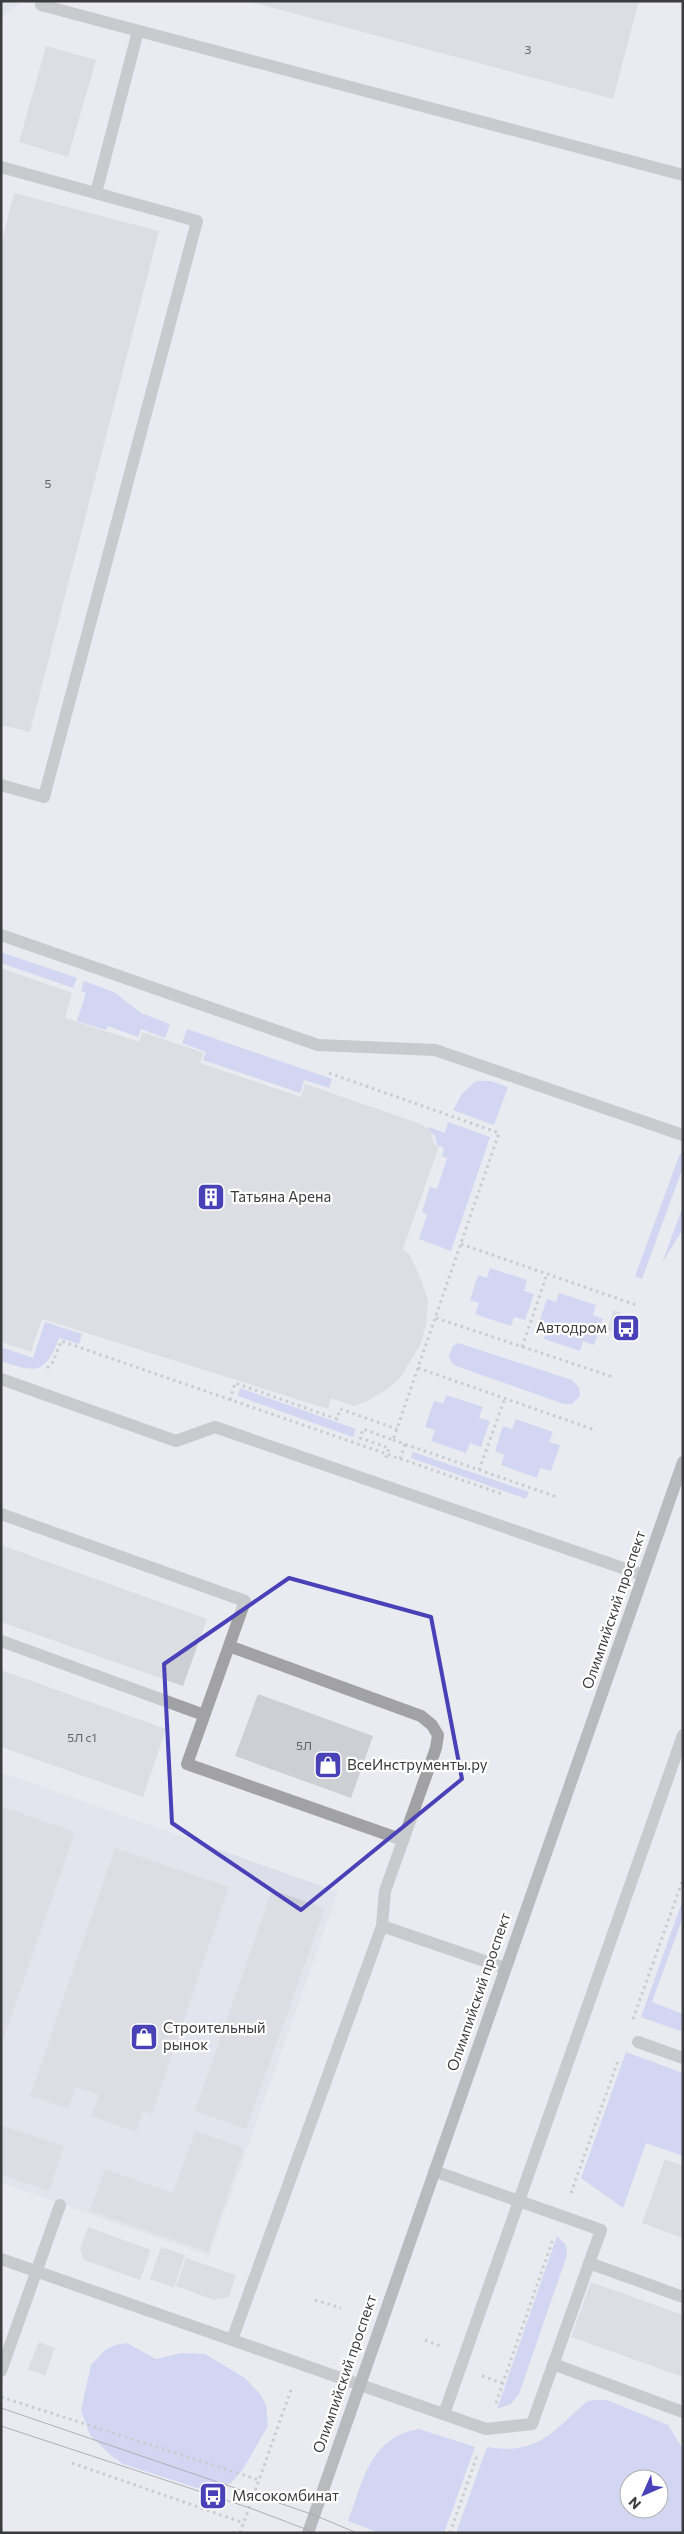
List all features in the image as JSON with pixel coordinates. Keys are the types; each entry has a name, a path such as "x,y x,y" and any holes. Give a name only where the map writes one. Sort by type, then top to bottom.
{"street":[{"name":"Олимпийский проспект","path":"308,2533 683,1462"}],"lane":[{"path":"42,1 41,5 683,175"},
{"path":"96,193 138,31"},
{"path":"1,167 197,221 44,797 1,786"},
{"path":"1,935 318,1046 435,1050 683,1136"},
{"path":"1,1379 176,1441 215,1427 643,1575"},
{"path":"1,1514 245,1601 187,1764 403,1840"},
{"path":"1,1641 204,1715"},
{"path":"229,1646 421,1716 432,1724 438,1735 436,1748 385,1891 382,1926 232,2340"},
{"path":"444,2414 683,1735"},
{"path":"382,1926 505,1968"},
{"path":"638,2042 683,2058"},
{"path":"1,2259 486,2429 532,2424 601,2230 434,2171"},
{"path":"1,2371 38,2272 60,2204"},
{"path":"589,2263 683,2297"},
{"path":"553,2364 683,2412"}],"path":[{"path":"321,1070 499,1133 393,1440"},
{"path":"461,1244 638,1306"},
{"path":"522,1347 547,1274"},
{"path":"436,1318 613,1377"},
{"path":"42,1372 53,1362 61,1341 502,1494"},
{"path":"418,1368 595,1430"},
{"path":"230,1400 235,1383 337,1419 340,1409 397,1429"},
{"path":"480,1470 505,1398"},
{"path":"387,1454 389,1448 360,1438 363,1429 557,1497"},
{"path":"400,1459 405,1444"},
{"path":"315,2300 341,2308"},
{"path":"240,2533 291,2390"},
{"path":"1,2397 259,2480"},
{"path":"72,2463 244,2523"}],"highlighted area":[{"path":"289,1578 431,1617 462,1779 301,1910 172,1823 164,1664"}],"shaded area":[{"path":"1,1 19,1 18,5 1,18"},
{"path":"1,952 77,978 73,988 1,963"},
{"path":"84,981 114,992 141,1013 170,1024 165,1038 141,1029 138,1037 108,1026 106,1030 77,1021 86,993 81,991"},
{"path":"187,1029 332,1079 329,1088 304,1080 300,1093 203,1060 206,1052 182,1043"},
{"path":"476,1081 490,1081 508,1087 494,1125 453,1110 462,1094"},
{"path":"448,1122 490,1137 451,1251 419,1239 427,1215 422,1212 430,1187 437,1189 447,1158 442,1156 444,1148 437,1145 435,1136 428,1129 429,1127 445,1133"},
{"path":"683,1151 683,1167 642,1279 635,1276 679,1156"},
{"path":"683,1206 683,1229 662,1263"},
{"path":"490,1268 527,1280 524,1291 534,1294 525,1320 514,1317 511,1326 475,1314 479,1303 470,1300 478,1275 487,1278"},
{"path":"559,1293 596,1305 593,1315 603,1319 594,1345 583,1341 580,1351 544,1339 547,1328 538,1325 547,1299 556,1302"},
{"path":"45,1322 82,1334 79,1344 59,1338 49,1359 38,1368 23,1368 1,1361 1,1347 33,1358"},
{"path":"458,1343 572,1380 579,1388 580,1396 572,1404 564,1404 456,1366 451,1362 449,1356 453,1346"},
{"path":"240,1388 356,1429 353,1437 238,1396"},
{"path":"446,1395 483,1407 479,1418 490,1421 481,1447 470,1443 466,1453 431,1441 435,1430 425,1427 434,1401 443,1404"},
{"path":"516,1419 553,1432 549,1442 560,1445 551,1471 540,1468 537,1478 501,1465 504,1455 495,1451 503,1426 512,1429"},
{"path":"413,1452 529,1492 526,1499 411,1458"},
{"name":"Строительный рынок","path":"1,1772 338,1892 209,2256 1,2183"},
{"path":"683,1899 683,1917 652,2002 683,2014 683,2032 641,2017"},
{"path":"626,2052 683,2073 683,2156 646,2143 623,2208 581,2178"},
{"path":"557,2236 566,2245 567,2255 519,2394 511,2404 497,2409"},
{"path":"127,2343 156,2359 181,2353 205,2354 245,2378 260,2394 266,2405 268,2426 243,2469 231,2483 214,2489 197,2488 123,2464 109,2454 90,2435 81,2410 91,2365 105,2350 115,2345"},
{"path":"596,2400 607,2400 668,2425 683,2449 683,2533 456,2533 487,2447 520,2448 533,2444 554,2431 588,2401"},
{"path":"419,2429 475,2447 444,2533 380,2533 348,2521 364,2476 379,2451 389,2441 402,2434"}],"building":[{"path":"247,1 639,1 613,99"},
{"path":"46,46 96,60 68,157 19,142"},
{"path":"14,193 159,231 30,732 1,725 1,244"},
{"name":"Татьяна Арена","path":"1,968 72,993 65,1018 139,1042 142,1032 204,1053 200,1063 301,1097 305,1084 421,1124 431,1131 434,1144 439,1146 403,1249 410,1255 428,1301 426,1326 420,1345 400,1378 388,1389 354,1406 331,1398 328,1409 42,1319 31,1352 1,1342"},
{"path":"614,1310 622,1313 616,1332 607,1330"},
{"path":"1,1545 207,1619 183,1686 1,1622"},
{"path":"1,1670 166,1729 143,1797 1,1747"},
{"path":"258,1694 373,1736 351,1798 235,1756"},
{"path":"1,1806 75,1832 2,2043 1,2043"},
{"path":"115,1848 229,1887 152,2114 143,2111 136,2132 91,2116 99,2095 76,2087 68,2109 30,2096"},
{"path":"272,1890 325,1908 246,2129 195,2111"},
{"path":"1,2125 64,2146 49,2191 1,2175"},
{"path":"195,2131 244,2148 208,2252 90,2211 105,2169 173,2193"},
{"path":"665,2159 683,2166 683,2238 642,2223"},
{"path":"88,2227 151,2250 140,2280 84,2260 80,2249"},
{"path":"161,2247 185,2255 174,2288 150,2279"},
{"path":"186,2258 236,2275 229,2297 214,2300 176,2286"},
{"path":"591,2282 683,2315 683,2377 571,2337"},
{"path":"39,2342 55,2348 45,2376 28,2369"}],"tram line":[{"path":"1,2408 314,2515 357,2533"},
{"path":"1,2426 250,2508 316,2533"}],"place":[{"name":"Татьяна Арена","path":"211,1197"},
{"name":"Автодром","path":"626,1328"},
{"name":"ВсеИнструменты.ру","path":"328,1765"},
{"name":"Строительный рынок","path":"144,2037"},
{"name":"Мясокомбинат","path":"213,2496"}]}
